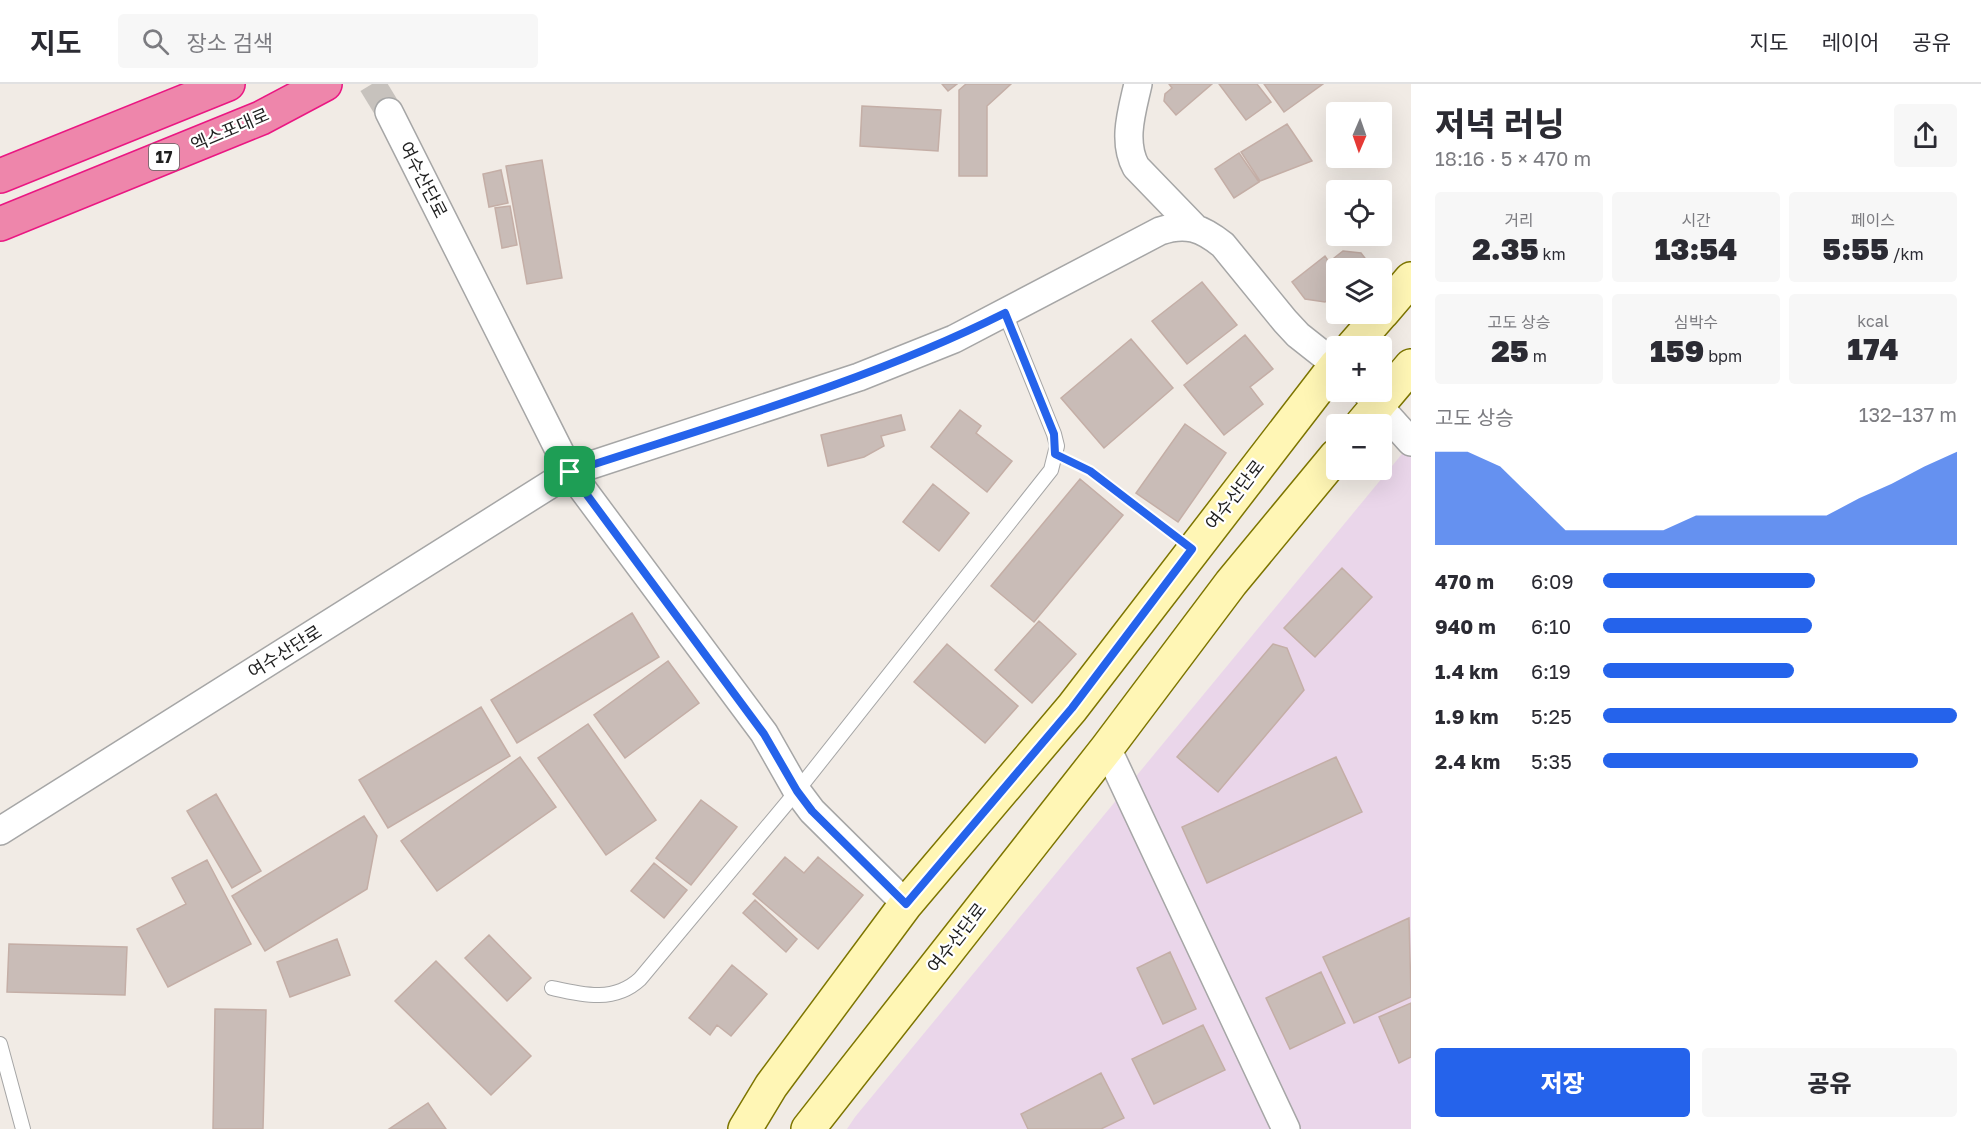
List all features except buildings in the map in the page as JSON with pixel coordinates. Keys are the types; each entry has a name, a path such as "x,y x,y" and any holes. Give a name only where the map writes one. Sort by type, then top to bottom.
{"highway":[{"name":"17","path":"0,176 228,84"},
{"name":"엑스포대로","path":"0,224 261,118 325,84"}],"street":[{"name":"여수산단로","path":"1138,84 1129,133 1131,158 1137,167 1194,226 1208,233 1223,245 1299,335 1326,357"},
{"name":"여수산단로","path":"389,112 570,472 764,734 797,791 812,811 906,904"},
{"name":"여수산단로","path":"0,831 570,472 859,376 954,339 1160,231 1176,226 1194,226"},
{"path":"1392,301 1411,279"},
{"path":"1361,336 1372,324"},
{"path":"1411,366 1369,407 1411,442"},
{"name":"여수산단로","path":"745,1129 771,1086 906,904 1072,708 1192,549 1326,378"},
{"name":"여수산단로","path":"808,1129 1107,748 1231,583 1326,468"},
{"path":"1107,748 1286,1129"}],"lane":[{"path":"552,988 597,996 620,993 631,987 797,791 1051,470 1055,454 1054,434 1005,313"},
{"path":"0,1044 23,1129"}],"path":[{"path":"1055,454 1090,471 1192,549"}],"shaded area":[{"path":"1411,443 1411,1129 847,1129 1380,480 1392,480 1392,466"}],"tunnel":[{"path":"372,84 389,112"}],"route":[{"path":"1005,313 1054,434 1057,446 1055,454 1090,471 1192,549 1072,708 906,904 812,811 797,791 764,734 570,472 859,376 954,339 1005,313"}]}
